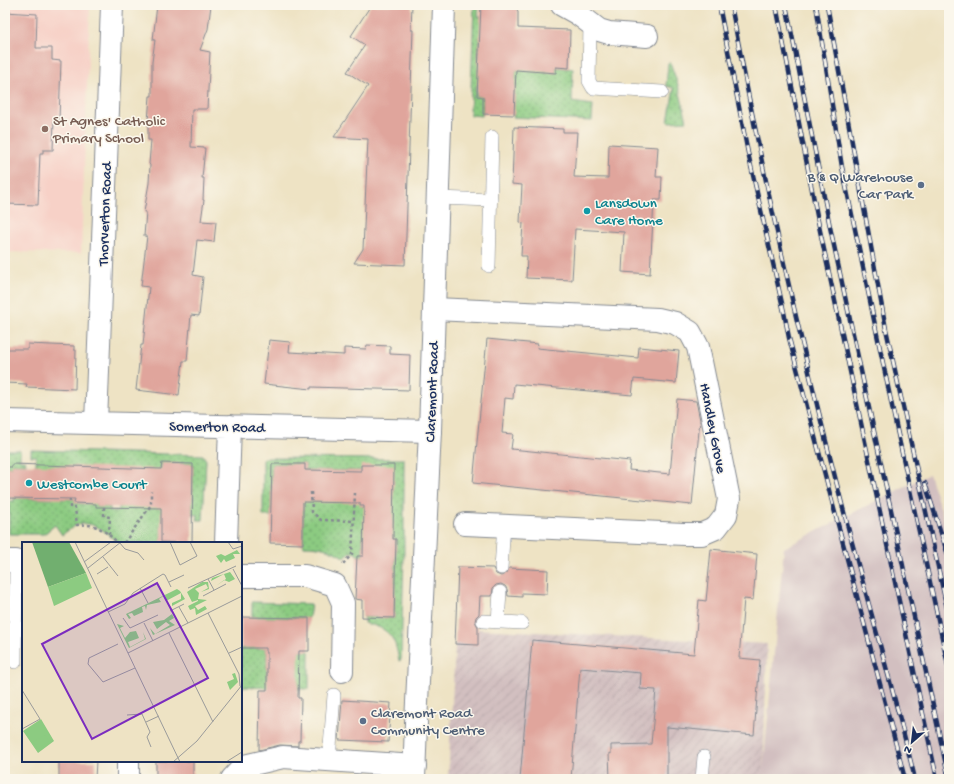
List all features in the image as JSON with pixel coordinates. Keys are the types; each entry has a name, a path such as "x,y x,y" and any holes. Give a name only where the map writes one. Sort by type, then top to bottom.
{"street":[{"name":"Thorverton Road","path":"96,423 112,5"},
{"name":"Claremont Road","path":"415,772 430,431 444,5"},
{"path":"562,5 599,30 609,33 647,36"},
{"name":"Handley Grove","path":"434,310 658,319 675,323 690,332 698,347 729,499 726,515 716,528 702,534 465,524"},
{"name":"Somerton Road","path":"5,421 430,431"},
{"path":"226,542 230,426"},
{"path":"242,576 305,576 335,585 343,602 342,671"},
{"path":"232,779 244,766 283,757 330,760 415,772"},
{"path":"128,762 128,779"}],"lane":[{"path":"590,23 589,81 593,88 662,92"},
{"path":"490,266 492,138"},
{"path":"438,198 491,200"},
{"path":"501,568 504,525"},
{"path":"11,561 15,662"},
{"path":"498,622 500,592"},
{"path":"483,621 522,623"},
{"path":"330,760 334,694"},
{"path":"702,779 704,757"}],"path":[{"path":"125,542 151,505 151,491"},
{"path":"312,492 312,512 321,520 354,521"},
{"path":"326,583 352,554 356,493"},
{"path":"70,499 70,508 75,508 76,525 87,524 98,527 109,534 117,542"},
{"path":"104,507 104,516 110,517 109,534"}],"shaded area":[{"name":"St Agnes' Catholic Primary School","path":"5,5 90,5 81,253 5,252"},
{"path":"929,474 949,535 949,779 762,779 784,548"},
{"path":"456,628 767,644 763,779 448,779"}],"green space":[{"path":"474,5 479,5 478,17 483,17 482,40 479,40 478,57 484,58 482,86 476,86 476,96 483,97 482,116 470,115"},
{"path":"670,62 678,85 687,121 668,122 674,88 666,86 668,64"},
{"path":"556,67 573,69 572,102 593,105 592,121 513,117 516,68 544,70 544,72 556,73"},
{"path":"5,450 20,450 20,460 25,460 26,464 13,464 12,467 5,467"},
{"path":"31,450 203,455 206,460 203,520 197,520 198,515 192,514 193,464 162,463 161,469 61,499 75,499 75,503 85,504 96,500 96,507 110,507 110,511 119,511 119,507 162,491 161,542 117,542 99,528 87,524 75,526 62,535 55,525 44,534 9,534 9,501 14,501 14,498 53,499 36,466 36,456 31,456"},
{"path":"263,458 404,459 404,556 401,660 399,661 393,639 389,634 373,625 364,623 364,617 394,618 396,539 363,538 363,556 358,556 356,553 350,552 345,558 335,552 304,546 303,544 303,492 361,493 361,506 393,507 361,471 305,470 305,464 272,464 271,516 263,516"},
{"path":"252,602 311,604 309,618 252,617"},
{"path":"242,648 266,648 267,681 289,651 309,651 309,689 242,687"}],"building":[{"path":"157,5 211,5 208,29 200,50 210,52 207,109 192,109 191,147 205,148 202,178 204,178 204,200 201,221 216,222 214,242 197,240 193,275 203,277 199,316 191,315 187,361 183,361 179,395 136,390 141,345 143,345 149,287 141,286 147,236 144,236 146,212 144,212 149,183 151,140 148,140 148,121 150,96 152,96 152,62 155,40 153,40"},
{"path":"371,5 412,5 411,30 413,30 405,265 354,263 363,249 368,139 334,137 368,86 347,72 365,45 351,36"},
{"path":"481,5 513,5 518,11 518,28 570,30 569,68 556,67 556,73 516,70 514,115 483,114 483,97 477,96"},
{"path":"5,12 37,14 36,48 52,48 52,60 61,61 59,120 54,120 53,150 43,150 43,153 40,153 38,205 5,204"},
{"name":"Lansdown Care Home","path":"514,127 563,129 563,132 577,132 574,177 608,178 609,144 658,147 656,177 662,177 661,200 654,200 650,274 622,272 624,232 575,229 572,280 526,278 527,256 521,256 523,223 520,222 522,185 512,184"},
{"path":"487,339 538,344 537,348 638,358 639,347 679,351 676,383 634,379 632,395 514,384 513,399 505,398 502,433 513,434 511,449 630,461 629,470 670,474 677,399 696,401 700,420 692,505 473,483"},
{"path":"269,340 290,342 289,352 344,355 344,348 366,349 367,345 390,346 390,354 410,355 409,390 311,387 311,389 264,384"},
{"path":"28,344 74,346 74,350 76,350 75,389 26,387 27,384 5,383 5,353 7,353 8,349 28,349"},
{"path":"162,463 193,464 192,542 161,542 161,508 96,507 96,504 74,503 75,499 5,498 5,467 12,467 12,464 161,469"},
{"path":"272,464 305,464 305,470 361,471 361,465 394,465 393,539 396,539 394,618 362,617 362,600 355,599 357,556 363,556 364,506 360,506 360,503 303,502 303,544 270,543"},
{"path":"711,549 757,554 753,600 744,599 739,658 760,660 754,735 667,727 667,779 610,779 609,753 611,754 611,745 651,744 656,690 640,689 641,673 580,668 571,779 520,779 532,640 694,654 699,600 706,601"},
{"path":"458,567 493,568 496,574 501,576 507,573 509,568 548,570 547,594 522,593 522,597 508,596 505,586 501,584 496,585 493,588 492,596 480,596 479,614 475,621 478,627 478,645 455,644"},
{"path":"242,617 309,618 309,651 299,651 298,698 301,698 300,741 298,741 298,746 280,745 259,750 260,690 267,690 266,648 242,648"},
{"name":"Claremont Road Community Centre","path":"342,700 391,703 388,742 339,740"},
{"path":"59,762 96,762 95,779 59,779"},
{"path":"156,762 193,762 193,779 156,779"}],"railway":[{"path":"719,5 748,153 789,338 905,779"},
{"path":"731,5 770,198 813,389 915,779"},
{"path":"776,5 819,226 937,779"},
{"path":"786,5 830,227 949,779"},
{"path":"816,5 842,167 949,670"},
{"path":"827,5 886,329 949,617"},
{"path":"925,483 949,558"}],"place":[{"name":"St Agnes' Catholic Primary School","path":"45,129"},
{"name":"B & Q Warehouse Car Park","path":"921,185"},
{"name":"Lansdown Care Home","path":"587,211"},
{"name":"Westcombe Court","path":"29,483"},
{"name":"Claremont Road Community Centre","path":"363,721"}]}
